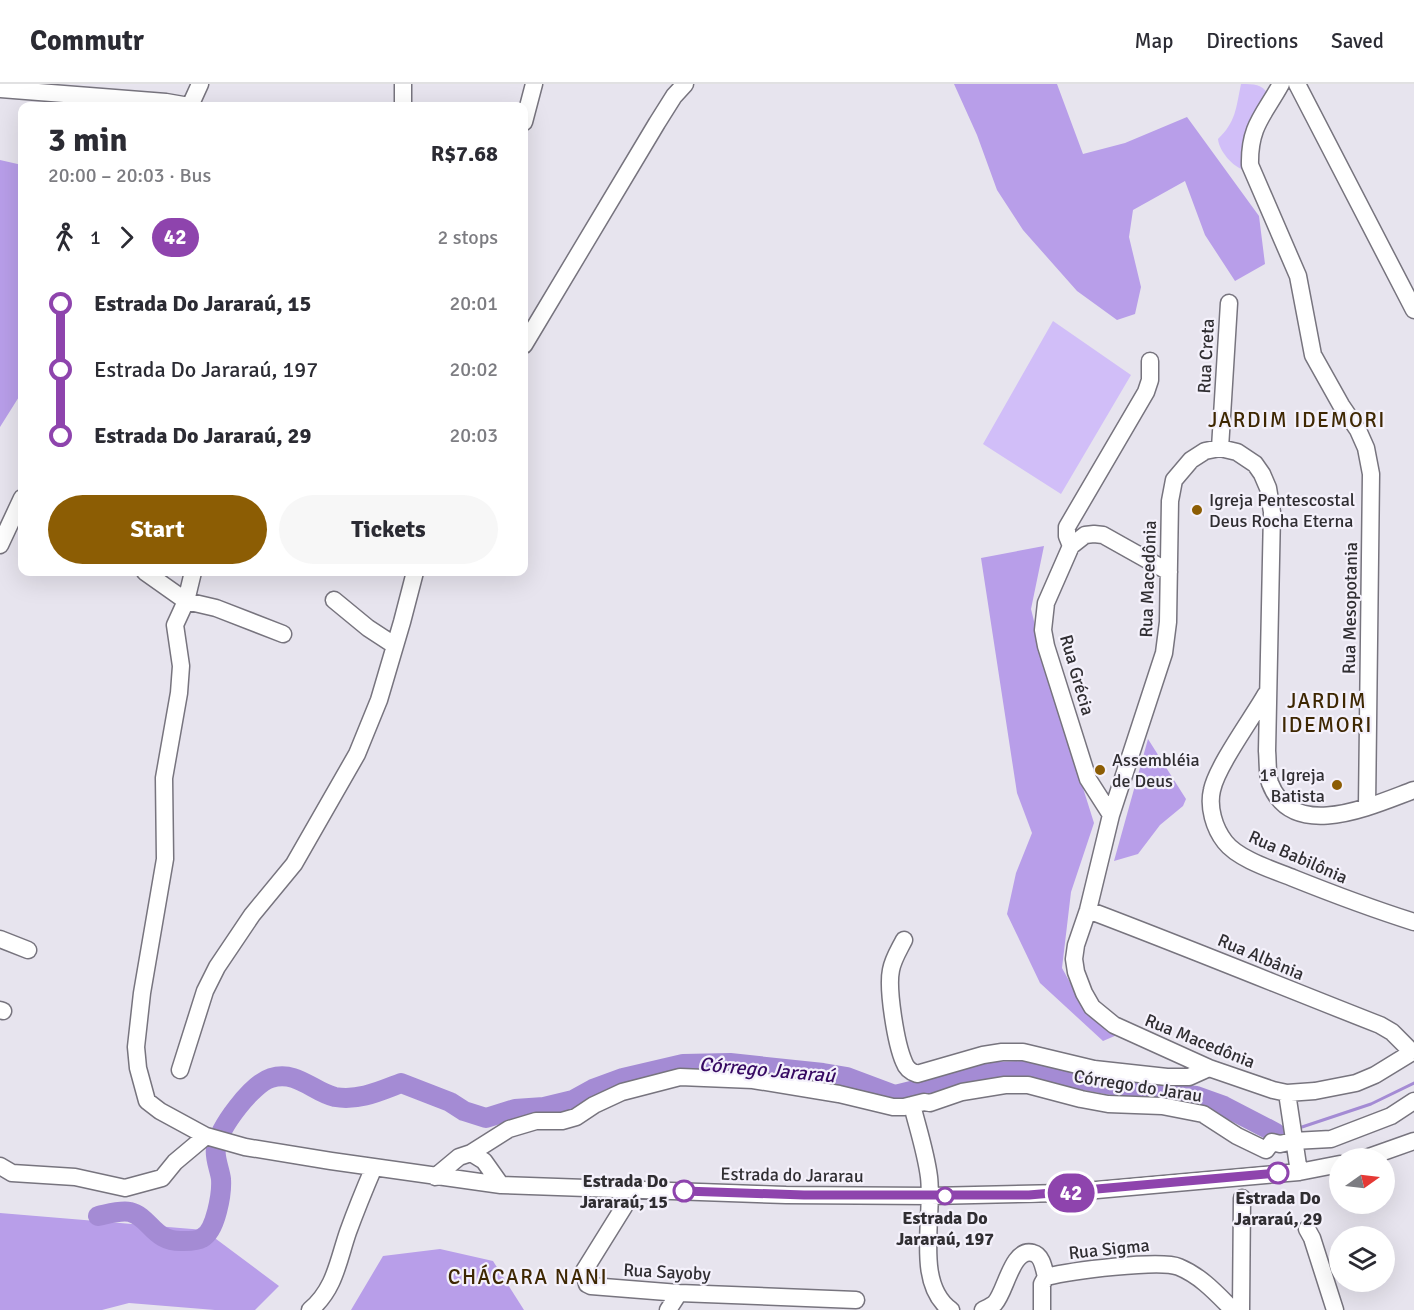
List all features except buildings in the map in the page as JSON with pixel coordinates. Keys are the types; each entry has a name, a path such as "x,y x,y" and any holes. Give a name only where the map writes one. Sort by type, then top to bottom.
{"street":[{"path":"191,102 201,84"},
{"path":"403,84 403,102"},
{"path":"528,107 534,84"},
{"path":"528,338 663,114 685,84"},
{"name":"Rua Mesopotania","path":"1281,84 1257,122 1250,146 1250,165 1298,276 1313,355 1358,430 1366,448 1371,474 1367,807"},
{"path":"1297,84 1414,310"},
{"path":"0,89 94,90 166,102"},
{"name":"Rua Creta","path":"1220,447 1229,303"},
{"path":"1150,361 1150,380 1146,392 1067,527 1067,536 1071,546 1085,535 1103,535 1169,572"},
{"path":"1220,447 1237,452 1255,464 1268,488 1272,512 1267,751 1269,781 1276,794 1284,804 1299,813 1330,816 1367,807 1414,790"},
{"name":"Rua Macedônia","path":"1220,447 1205,451 1191,460 1174,480 1170,501 1168,622 1164,653 1111,815 1077,945 1074,959 1076,972 1092,1007 1114,1025 1209,1068 1272,1090 1287,1093 1315,1091 1356,1083 1390,1066 1412,1051"},
{"path":"0,545 18,515"},
{"name":"Rua Grécia","path":"1071,546 1046,603 1043,630 1088,779 1111,815"},
{"path":"151,576 186,601 216,608 283,634"},
{"name":"Estrada do Jararau","path":"192,576 186,601 175,625 181,666 179,693 164,778 165,859 142,993 136,1047 138,1068 147,1101 160,1111 211,1137 245,1147 501,1185 753,1194 931,1196 1063,1193 1299,1172 1329,1166"},
{"path":"180,1070 202,998 217,967 252,915 294,864 357,754 379,700 414,576"},
{"path":"334,600 368,628 394,645"},
{"name":"Rua Babilônia","path":"1267,694 1214,781 1211,806 1213,819 1225,843 1265,867 1364,906 1414,922"},
{"path":"1239,739 1267,751"},
{"name":"Rua Albânia","path":"1088,910 1206,954 1299,994 1380,1025 1392,1032 1412,1051"},
{"path":"0,939 28,950"},
{"path":"904,940 894,960 890,985 893,1012 904,1062 911,1072 917,1074 983,1055 1002,1052 1023,1052 1094,1069 1167,1077 1189,1077 1209,1068"},
{"name":"Córrego do Jarau","path":"435,1177 459,1157 471,1153 509,1129 536,1121 562,1121 576,1117 594,1105 622,1092 680,1077 753,1080 839,1094 893,1107 924,1101 930,1103 962,1092 1005,1085 1028,1085 1108,1104 1162,1106 1203,1114 1237,1136 1266,1150 1272,1143 1293,1141"},
{"path":"1287,1093 1299,1172"},
{"path":"1293,1141 1331,1139 1383,1119 1414,1101"},
{"path":"912,1105 929,1175 931,1282 942,1301 951,1310"},
{"path":"4,1172 75,1177 125,1188 162,1178 174,1162 211,1137"},
{"path":"1395,1148 1414,1142"},
{"path":"471,1153 484,1161 501,1185"},
{"path":"310,1310 326,1295 334,1279 348,1233 374,1167"},
{"name":"Rua Sayoby","path":"635,1189 584,1271 587,1284 598,1288 679,1293 856,1300"},
{"path":"1241,1310 1242,1198"},
{"path":"1307,1229 1335,1310"},
{"path":"983,1310 994,1304 1002,1292 1016,1259 1024,1253 1036,1254 1041,1260 1046,1277 1042,1284 1042,1310"},
{"name":"Rua Sigma","path":"1046,1277 1146,1264 1169,1264 1188,1271 1202,1281 1233,1310"},
{"path":"668,1310 679,1293"}],"shaded area":[{"path":"954,84 1057,84 1083,154 1125,143 1187,117 1259,216 1265,264 1235,281 1205,235 1185,181 1133,210 1129,237 1141,287 1135,314 1117,320 1077,291 1023,230 997,190 977,135"},
{"path":"1241,84 1257,85 1268,94 1246,131 1242,145 1244,170 1235,166 1227,158 1218,139 1232,120"},
{"path":"0,160 18,164 18,398 0,427"},
{"path":"1053,321 1131,375 1061,494 983,444"},
{"path":"1044,546 1031,609 1046,670 1094,823 1071,892 1062,968 1083,1006 1117,1035 1103,1041 1040,983 1007,914 1016,873 1032,833 1017,793 981,558"},
{"path":"1148,739 1186,799 1183,806 1160,825 1138,854 1114,861"},
{"path":"0,1213 204,1230 279,1286 255,1310 215,1310 129,1303 102,1310 0,1310"},
{"path":"440,1249 493,1261 524,1310 351,1310 383,1256"}],"waterway":[{"name":"Córrego Jararaú","path":"98,1216 130,1212 143,1219 165,1238 174,1241 202,1238 211,1228 219,1202 221,1179 216,1159 218,1139 246,1097 263,1082 280,1076 297,1079 327,1094 344,1098 369,1095 401,1083 450,1102 464,1111 486,1118 515,1109 544,1107 573,1100 593,1089 623,1078 683,1064 730,1063 823,1073 847,1077 895,1095 989,1072 1021,1071 1139,1090 1196,1096 1224,1106 1276,1133"},
{"name":"Córrego Jararaú","path":"1302,1127 1371,1104 1414,1083"}],"bus line":[{"name":"42","path":"684,1191 804,1195 1029,1195 1278,1173"}],"place":[{"name":"Igreja Pentescostal Deus Rocha Eterna","path":"1197,510"},
{"name":"Assembléia de Deus","path":"1100,770"},
{"name":"1ª Igreja Batista","path":"1337,785"},
{"name":"Estrada Do Jararaú, 29","path":"1278,1173"},
{"name":"Estrada Do Jararaú, 15","path":"684,1191"},
{"name":"Estrada Do Jararaú, 197","path":"945,1196"}],"district":[{"name":"JARDIM IDEMORI","path":"1297,420"},
{"name":"JARDIM IDEMORI","path":"1327,713"},
{"name":"CHÁCARA NANI","path":"528,1277"}]}
